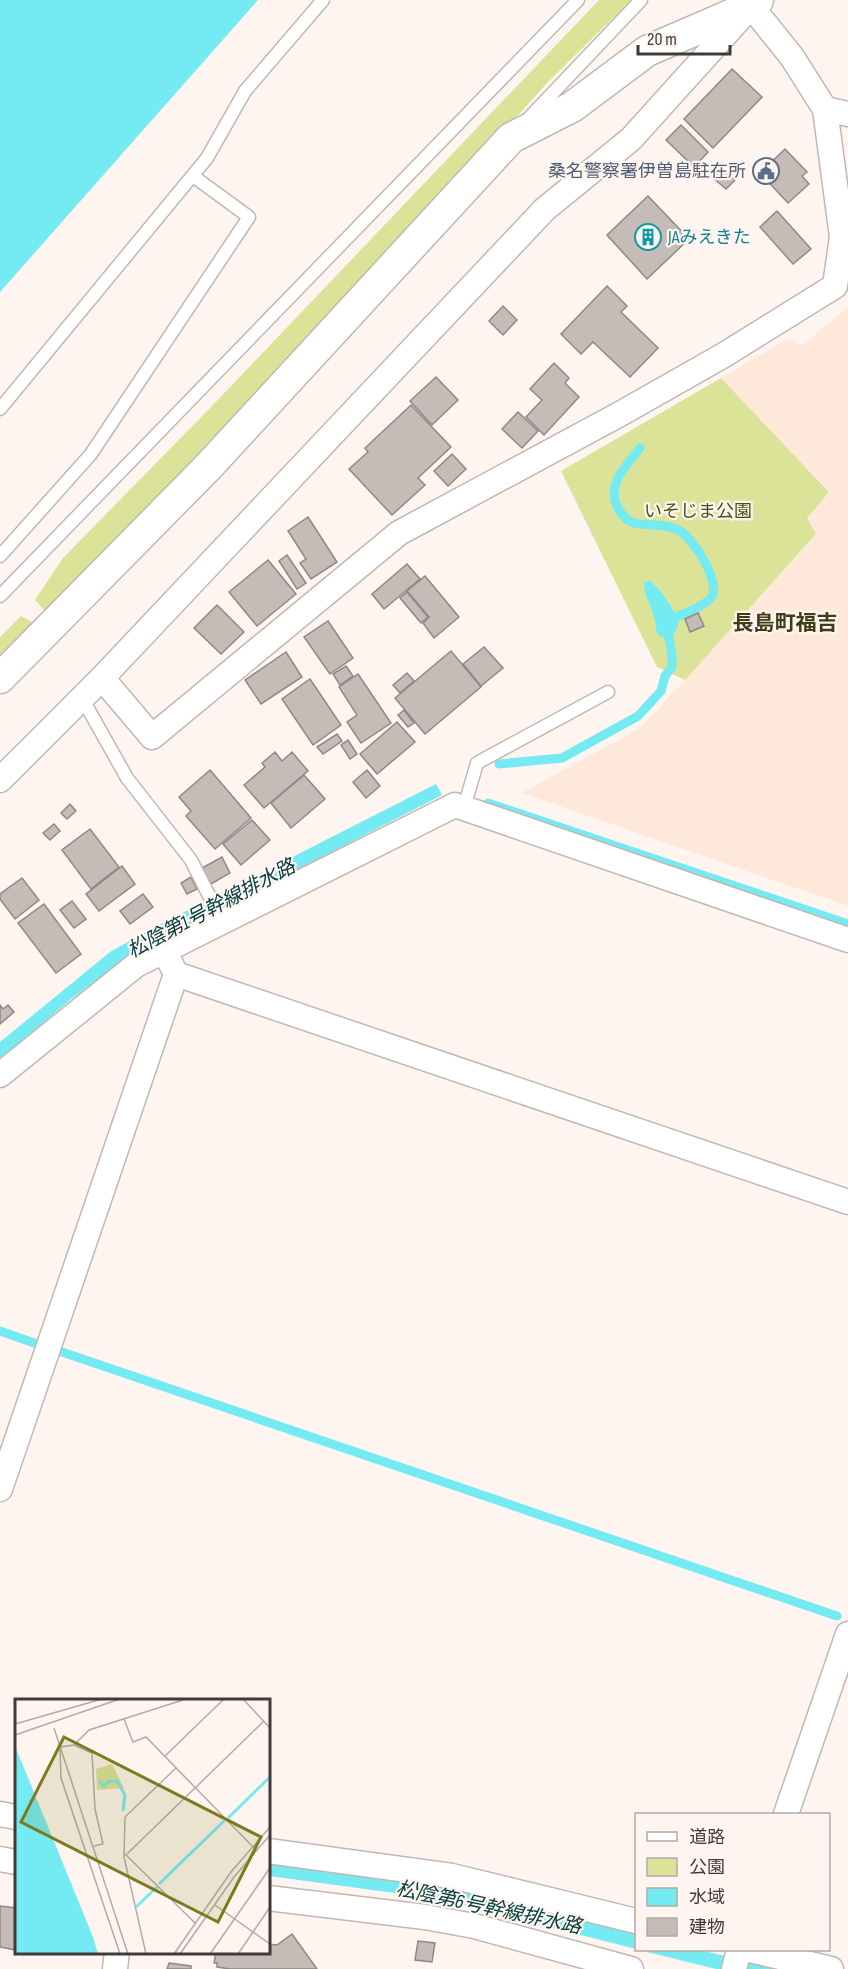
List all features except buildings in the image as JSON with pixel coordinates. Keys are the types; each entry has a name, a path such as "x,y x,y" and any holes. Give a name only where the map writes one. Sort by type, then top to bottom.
{"street":[{"path":"0,678 208,467 511,138 572,107 647,51 755,3"},
{"path":"102,678 153,737 399,533 629,409 724,355 835,286 842,237 837,112 792,57 755,3"},
{"path":"0,780 102,678 545,209 631,139 755,3"},
{"path":"0,1075 136,965 221,919 456,805 848,940"},
{"path":"0,1489 176,974 165,951"},
{"path":"176,974 848,1202"},
{"path":"787,1813 848,1634"},
{"path":"0,1814 15,1817"},
{"path":"270,1851 452,1876 635,1922"},
{"path":"0,1859 15,1862"},
{"path":"270,1898 425,1917 474,1926 631,1969"},
{"path":"114,1969 117,1954"},
{"path":"741,1955 831,1969"}],"lane":[{"path":"0,409 193,176 207,158 245,91 323,0"},
{"path":"0,596 578,0"},
{"path":"511,138 641,0"},
{"path":"0,556 91,454 249,217 193,176"},
{"path":"464,808 477,763 608,692"},
{"path":"82,698 127,778 191,860 221,919"}],"shaded area":[{"path":"848,307 848,906 522,793 642,727 816,535 807,518 829,491 721,378 789,338 801,346"}],"green space":[{"path":"599,0 631,0 547,83 224,430 47,613 35,600 63,558 212,406"},
{"name":"いそじま公園","path":"721,378 829,492 807,518 816,534 685,680 657,667 561,471"},
{"path":"21,616 35,624 0,659 0,637"}],"water":[{"path":"0,0 258,0 0,292"},
{"path":"649,580 666,599 679,622 676,631 670,636 663,638 657,631 644,588 644,583"},
{"name":"松陰第1号幹線排水路","path":"436,784 442,795 126,958 70,1000 0,1059 0,1042 110,952"},
{"name":"松陰第6号幹線排水路","path":"270,1862 443,1886 635,1934 635,1949 439,1899 270,1876"},
{"path":"643,1951 704,1951 778,1969 716,1969"}],"waterway":[{"path":"499,764 562,758 638,716 661,691 665,676 672,667 666,621 696,608 711,598 713,583 710,573 699,552 686,536 668,526 631,522 624,517 617,506 614,496 617,481 640,448"},
{"path":"488,803 848,924"},
{"path":"0,1331 37,1344"},
{"path":"62,1352 837,1616"}],"place":[{"name":"桑名警察署伊曽島駐在所","path":"766,171"},
{"name":"JAみえきた","path":"648,237"}],"district":[{"name":"長島町福吉","path":"785,623"}]}
